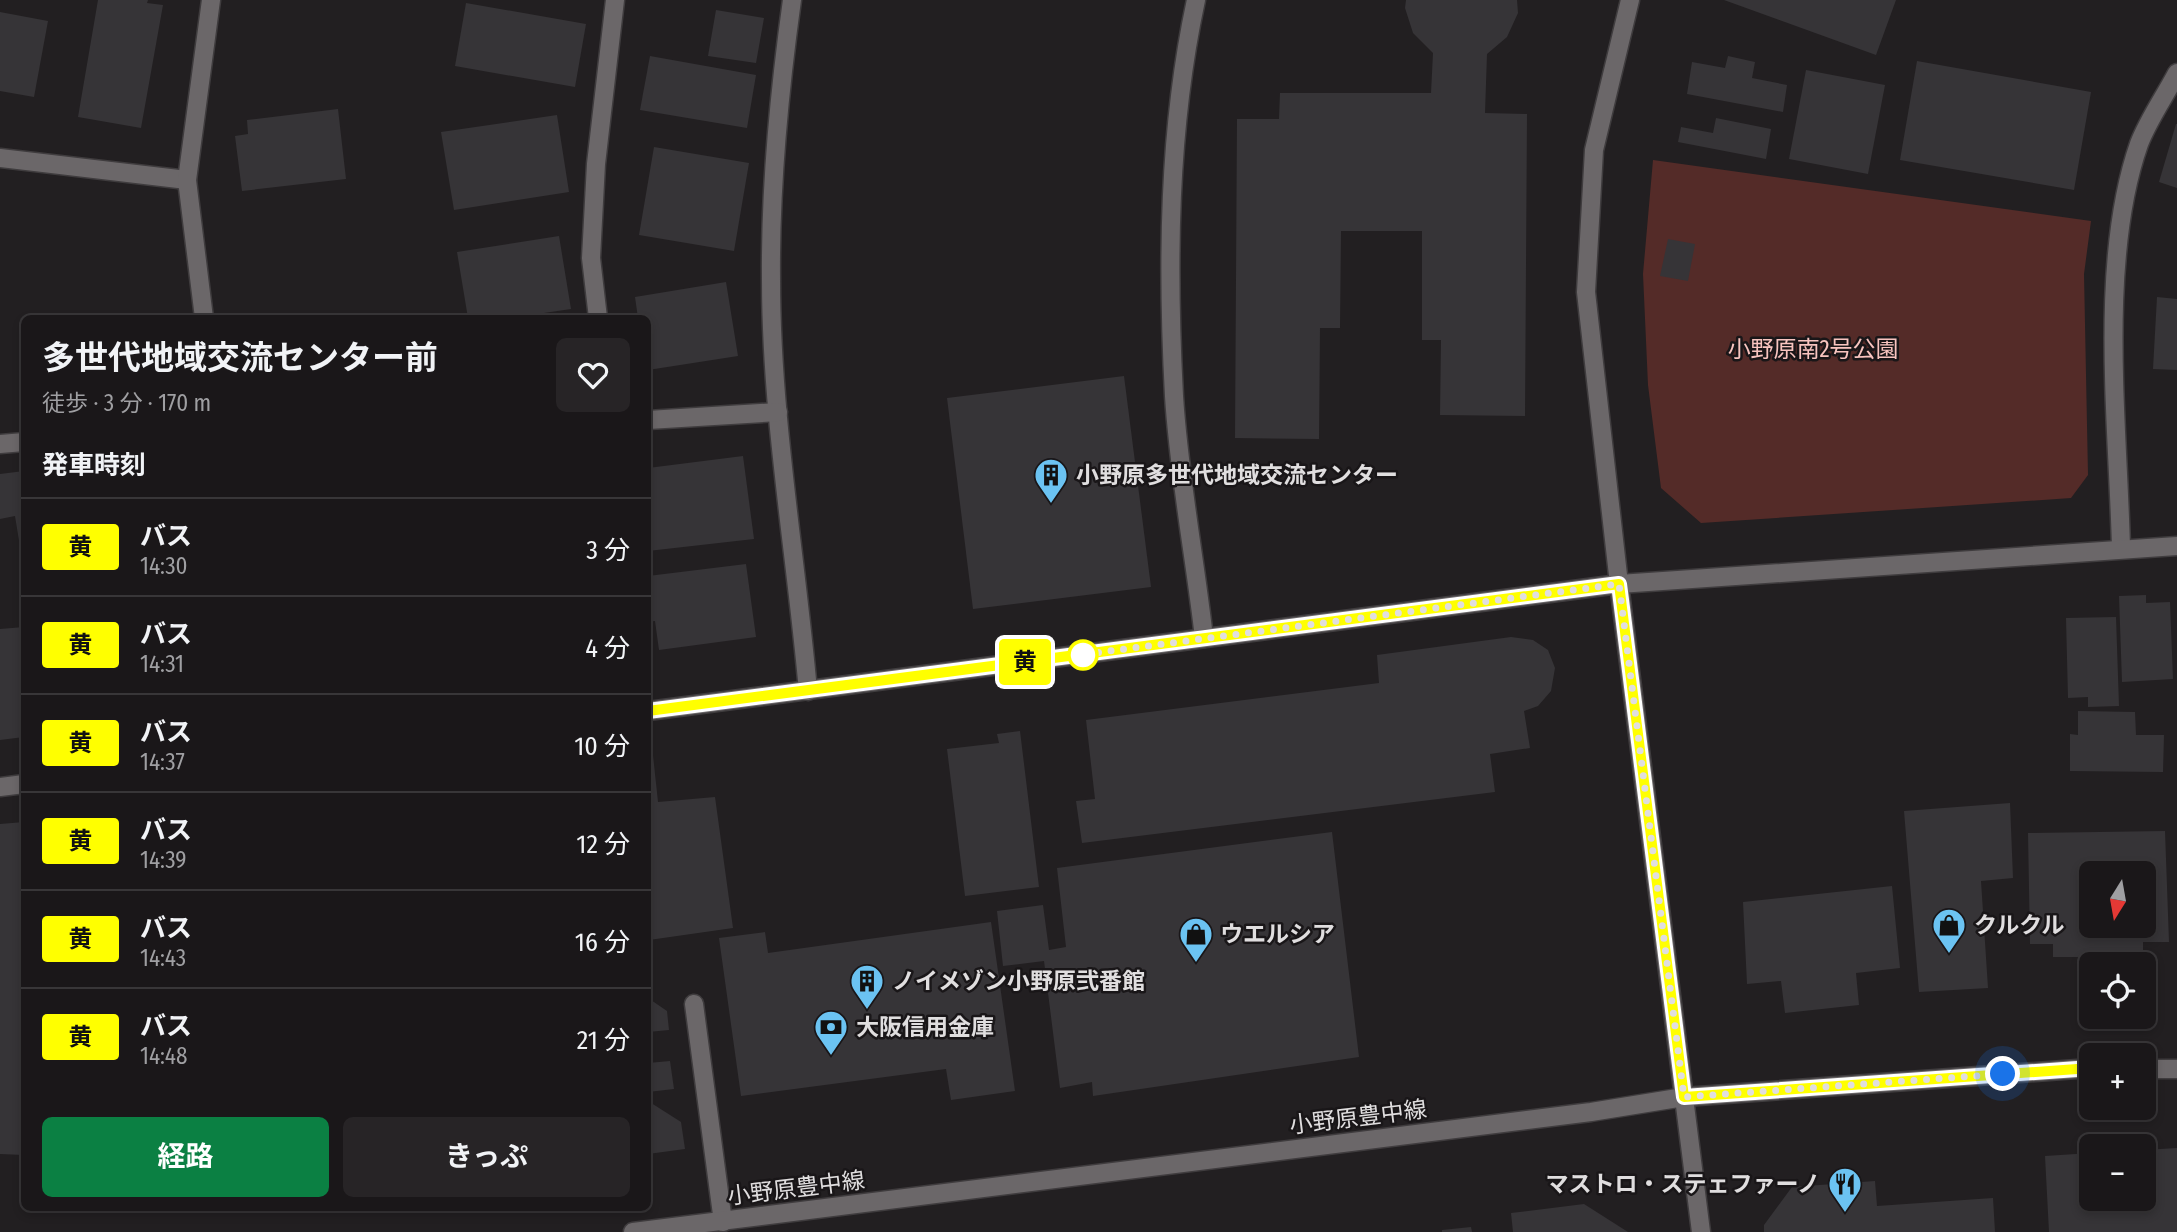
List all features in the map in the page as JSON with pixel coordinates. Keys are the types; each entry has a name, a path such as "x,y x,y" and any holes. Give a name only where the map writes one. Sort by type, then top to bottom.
{"street":[{"path":"204,315 187,180 211,0"},
{"path":"598,315 591,245 596,164 615,0"},
{"path":"792,0 777,107 771,281 778,412 808,691"},
{"path":"1196,0 1181,70 1170,238 1174,398 1204,638"},
{"path":"1630,0 1594,150 1586,292 1619,584 1701,1232"},
{"path":"2121,548 2115,361 2118,236 2140,143 2177,73"},
{"path":"0,158 187,180"},
{"path":"651,420 778,412"},
{"path":"0,444 21,442"},
{"path":"651,711 1619,584 2177,546"},
{"path":"0,787 21,784"},
{"path":"694,1004 723,1222"},
{"name":"小野原豊中線","path":"632,1232 1591,1112 1684,1097 2079,1069"},
{"path":"2156,1069 2177,1069"}],"green space":[{"name":"小野原南2号公園","path":"1653,160 2091,221 2084,274 2088,475 2071,498 1701,523 1661,488 1648,385 1643,274"}],"building":[{"path":"98,0 148,0 147,3 163,5 141,128 78,117"},
{"path":"1406,0 1517,0 1518,13 1507,37 1487,54 1485,113 1527,114 1525,416 1440,415 1441,340 1422,340 1422,231 1341,231 1340,328 1320,328 1319,439 1235,438 1237,119 1279,119 1280,93 1431,93 1433,53 1413,33 1405,8"},
{"path":"1724,0 1896,0 1876,55"},
{"path":"466,3 586,24 575,87 455,66"},
{"path":"716,10 764,18 756,63 708,56"},
{"path":"0,12 48,21 34,97 0,91"},
{"path":"650,56 756,75 747,128 640,110"},
{"path":"1728,56 1755,62 1752,78 1787,85 1783,112 1687,94 1692,62 1725,68"},
{"path":"1917,61 2091,92 2074,190 1900,160"},
{"path":"1806,70 1885,85 1868,174 1789,159"},
{"path":"338,109 346,179 242,191 235,136 248,134 247,120"},
{"path":"557,115 569,192 454,210 441,132"},
{"path":"1716,118 1771,129 1766,159 1678,142 1681,127 1713,133"},
{"path":"2177,124 2177,188 2159,182"},
{"path":"654,147 749,163 734,251 639,235"},
{"path":"559,236 571,309 530,315 468,315 457,252"},
{"path":"1668,239 1695,244 1688,281 1660,276"},
{"path":"726,282 738,356 651,370 651,315 638,315 635,297"},
{"path":"2157,297 2177,299 2177,370 2153,369"},
{"name":"小野原多世代地域交流センター","path":"1124,376 1151,587 973,609 947,398"},
{"path":"743,456 754,539 651,551 651,468"},
{"path":"21,471 21,553 15,516 0,519 0,474"},
{"path":"746,564 756,637 659,650 655,621 651,622 651,576"},
{"path":"2146,595 2146,603 2170,602 2173,679 2122,682 2119,596"},
{"path":"2116,617 2119,706 2088,707 2088,697 2068,698 2066,618"},
{"path":"21,627 21,737 0,740 0,629"},
{"path":"1511,637 1533,640 1548,650 1555,668 1551,691 1538,706 1524,711 1530,748 1490,754 1495,792 1082,843 1076,801 1095,799 1086,720 1379,683 1377,655"},
{"path":"2078,711 2135,712 2136,735 2164,735 2163,772 2070,771 2070,734 2078,735"},
{"path":"1020,731 1039,887 965,896 947,749 999,743 997,734"},
{"path":"651,746 658,802 715,797 733,928 651,940"},
{"path":"2010,803 2013,878 1981,881 1988,988 1919,992 1904,811"},
{"path":"21,822 21,1155 0,1154 0,824"},
{"path":"2165,831 2169,942 2143,942 2143,952 2079,952 2079,957 2053,957 2053,944 2030,944 2028,833"},
{"name":"ウエルシア","path":"1332,832 1359,1057 1093,1096 1092,1082 1060,1088 1044,961 1003,966 997,911 1043,905 1049,950 1066,947 1057,868"},
{"path":"1892,886 1900,968 1856,973 1859,1005 1785,1013 1781,981 1747,984 1743,902"},
{"name":"ノイメゾン小野原弐番館","path":"991,922 1015,1091 951,1100 946,1069 741,1096 719,938 765,932 768,953"},
{"path":"651,1000 667,1011 669,1030 651,1032"},
{"path":"670,1061 674,1089 651,1092 651,1063"},
{"path":"651,1103 681,1122 685,1149 651,1154"},
{"path":"2177,1148 2177,1232 2049,1232 2045,1156 2079,1154 2079,1211 2156,1211 2156,1149"},
{"path":"1875,1181 1877,1206 1993,1198 1995,1232 1764,1232 1764,1225 1792,1187"},
{"path":"1584,1204 1628,1232 1513,1232 1511,1213"},
{"path":"1471,1227 1472,1232 1442,1232 1442,1230"}],"bus line":[{"name":"黄","path":"651,711 1619,584 1684,1097 2079,1069"}],"place":[{"name":"小野原多世代地域交流センター","path":"1051,505"},
{"name":"クルクル","path":"1949,955"},
{"name":"ウエルシア","path":"1196,964"},
{"name":"ノイメゾン小野原弐番館","path":"867,1011"},
{"name":"大阪信用金庫","path":"831,1057"},
{"name":"マストロ・ステェファーノ","path":"1845,1214"}],"route":[{"path":"1083,655 1072,656 1619,584 1684,1097 2003,1074"}]}
